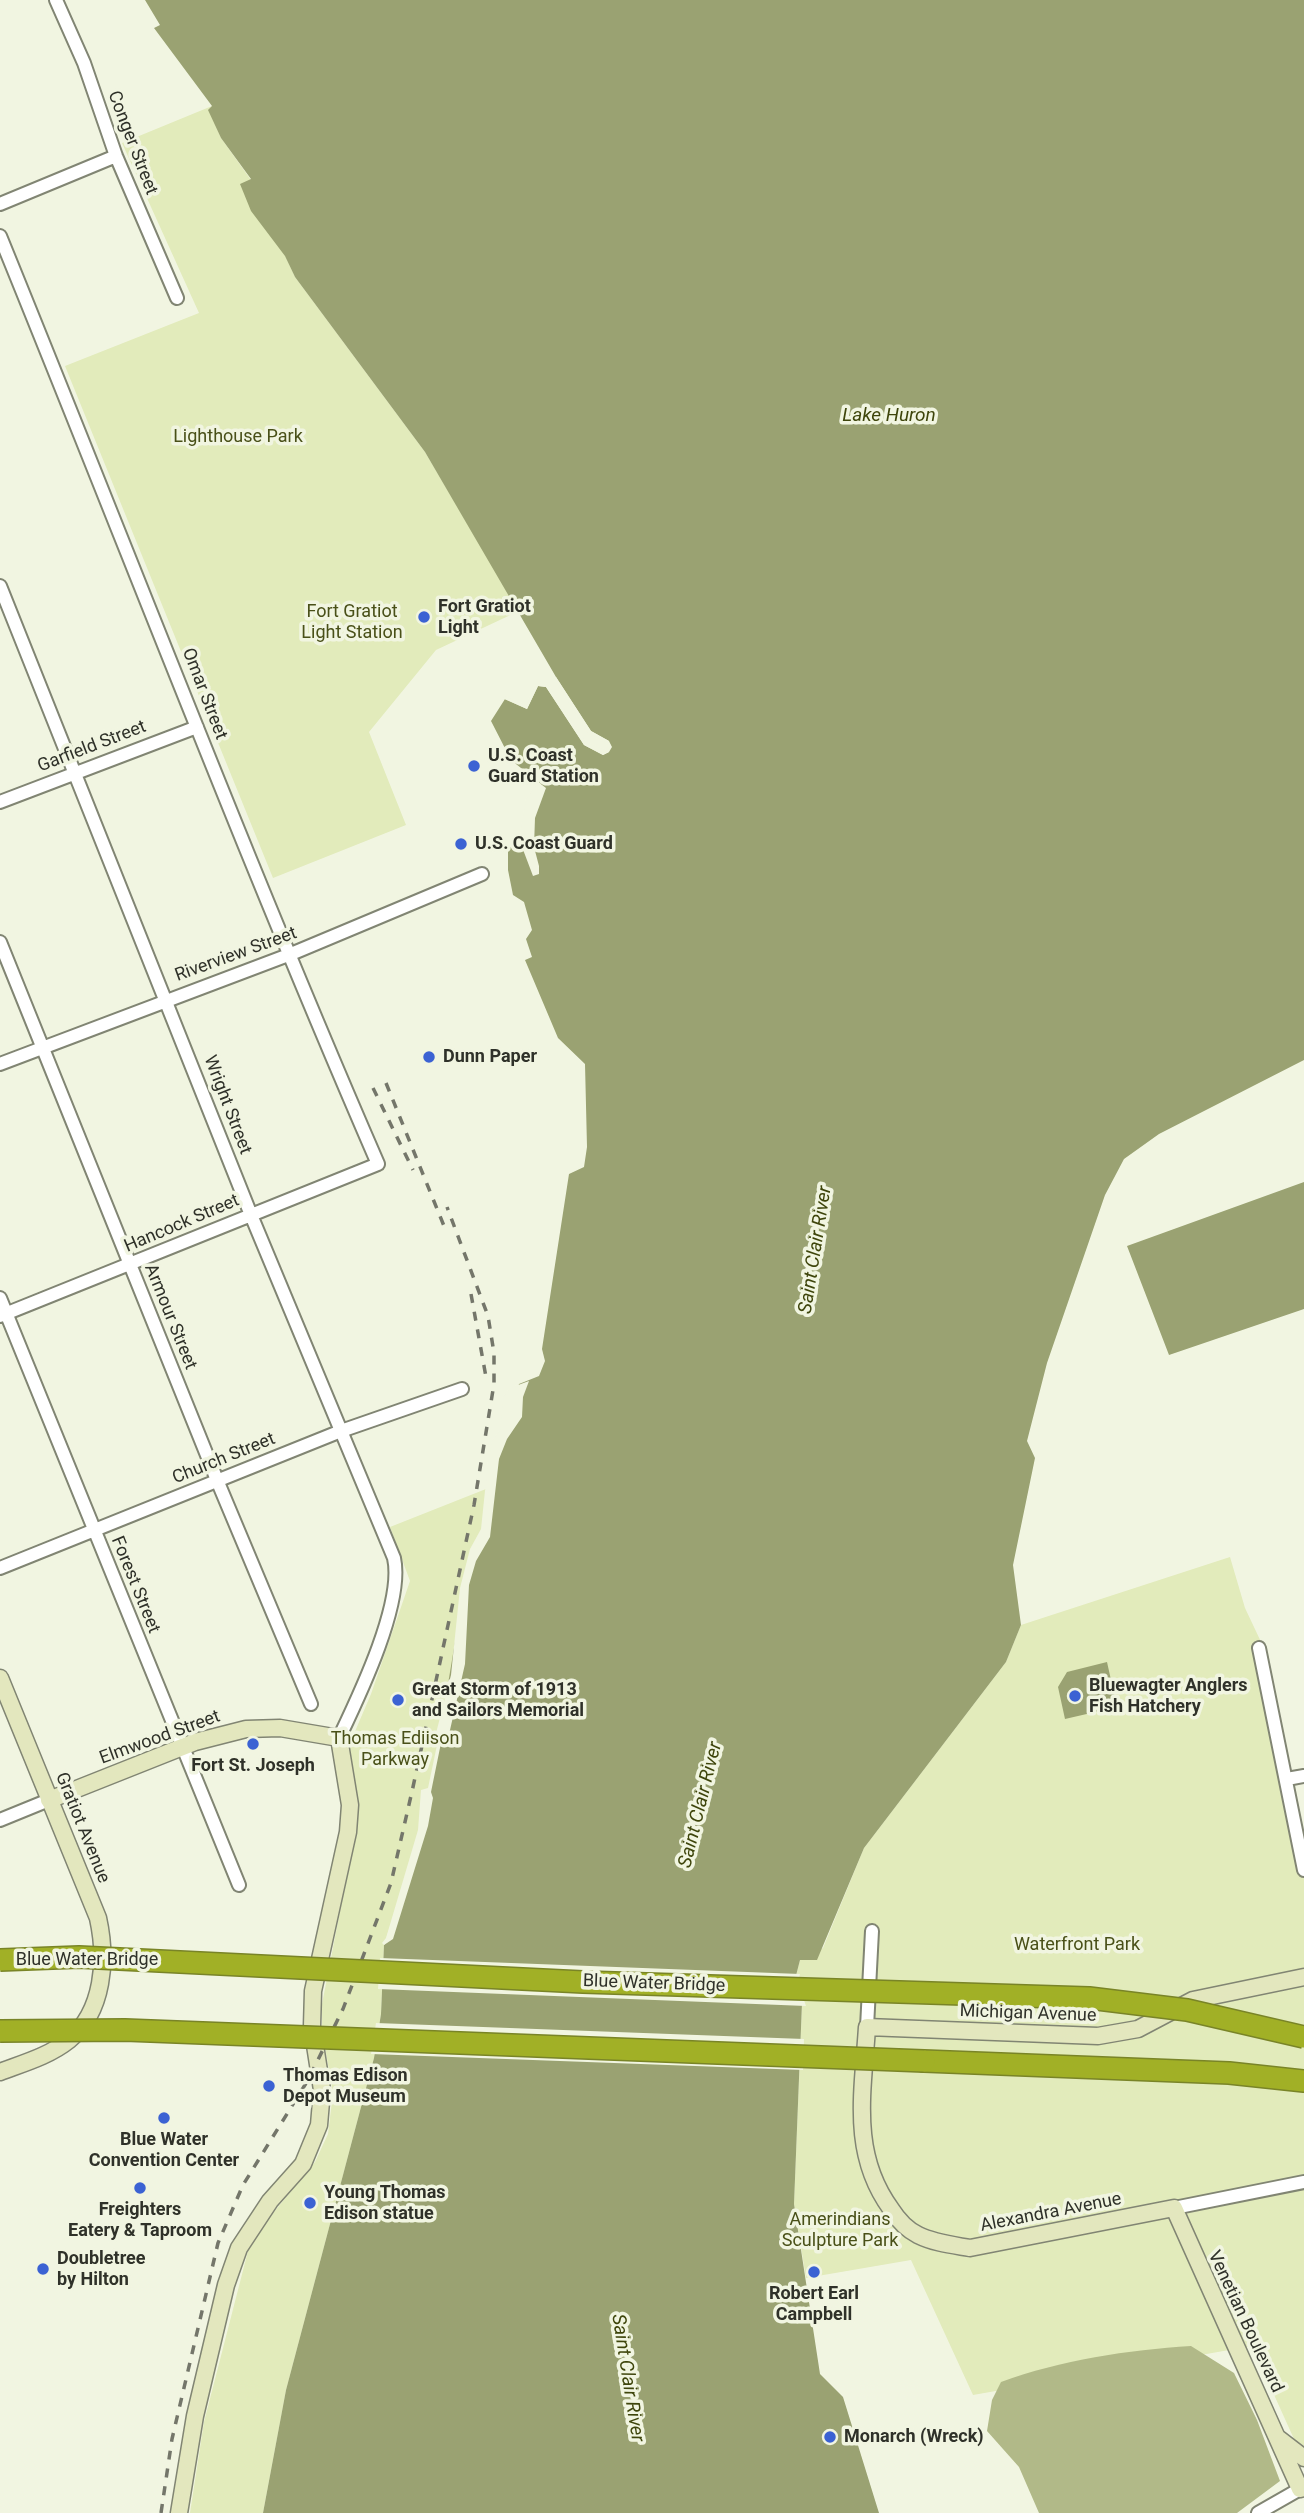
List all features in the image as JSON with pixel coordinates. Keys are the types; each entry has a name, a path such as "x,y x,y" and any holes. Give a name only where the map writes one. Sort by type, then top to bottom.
{"highway":[{"name":"Blue Water Bridge","path":"0,1960 79,1957 583,1982 1089,1998 1187,2010 1304,2037"},
{"path":"0,2031 125,2030 561,2049 1114,2068 1304,2081"}],"street":[{"name":"Conger Street","path":"56,0 83,63 116,156 177,299"},
{"path":"0,204 116,156"},
{"name":"Omar Street","path":"0,236 104,488 197,727 378,1164"},
{"name":"Wright Street","path":"0,586 251,1214 396,1567 398,1576 380,1639 339,1738"},
{"name":"Garfield Street","path":"0,802 75,771 197,727"},
{"name":"Riverview Street","path":"0,1064 291,954 482,874"},
{"name":"Armour Street","path":"0,942 217,1480 311,1704"},
{"name":"Hancock Street","path":"3,1315 378,1164"},
{"name":"Forest Street","path":"0,1298 3,1315 239,1885"},
{"name":"Church Street","path":"0,1568 341,1431 462,1389"},
{"path":"1259,1648 1304,1870"},
{"name":"Gratiot Avenue","path":"0,1678 98,1918 104,1950 96,1998 86,2020 71,2039 43,2056 0,2072"},
{"name":"Elmwood Street","path":"0,1820 183,1748 246,1729 280,1728 339,1738"},
{"path":"179,2513 195,2416 226,2285 239,2248 252,2225 303,2164 314,2142 322,2102 312,2026 313,1991 349,1817 349,1787 339,1738"},
{"path":"1287,1779 1304,1776"},
{"name":"Alexandra Avenue","path":"873,1931 862,2115 865,2154 874,2186 901,2224 918,2235 970,2248 1304,2182"},
{"name":"Michigan Avenue","path":"867,2027 1098,2036 1139,2029 1193,2000 1304,1977"},
{"name":"Venetian Boulevard","path":"1174,2208 1276,2437 1302,2488 1258,2513"},
{"path":"1276,2437 1304,2458"}],"green space":[{"name":"Lighthouse Park","path":"212,106 209,110 221,138 251,180 295,277 425,452 519,611 436,650 369,732 406,825 273,878 65,366 199,313 122,143"},
{"name":"Thomas Ediison Parkway","path":"491,1487 421,1830 384,1945 381,2014 374,2058 286,2390 263,2513 190,2513 204,2422 248,2251 264,2224 315,2162 328,2134 333,2093 322,2030 322,2004 357,1824 358,1801 350,1760 350,1743 371,1694 410,1581 390,1527"},
{"name":"Waterfront Park","path":"1230,1557 1245,1608 1262,1644 1304,1838 1304,2446 1294,2439 1252,2346 973,2395 911,2260 806,2278 794,2204 802,2004 789,2003 800,1960 823,1948 864,1848 1006,1662 1021,1625"}],"shaded area":[{"path":"1191,2346 1234,2373 1257,2420 1280,2481 1237,2513 1039,2513 1019,2467 987,2431 992,2400 1001,2382 1095,2357"}],"water":[{"path":"145,0 1304,0 1304,1060 1159,1134 1124,1159 1105,1195 1047,1363 1027,1441 1035,1458 1013,1565 1021,1625 1006,1662 864,1848 817,1960 800,1960 789,2003 802,2003 794,2204 820,2374 843,2397 879,2513 263,2513 286,2390 374,2058 381,2014 384,1945 389,1939 430,1792 464,1588 484,1531 491,1487 519,1384 539,1376 545,1361 542,1349 569,1174 584,1167 587,1147 585,1064 558,1038 525,960 532,957 526,939 532,930 524,902 513,895 508,870 508,848 522,843 541,784 511,760 491,721 505,699 527,709 538,686 546,687 584,745 603,755 609,752 609,741 591,731 556,677 425,452 295,277 285,256 251,211 240,184 251,179 221,138 208,110 212,106 154,28 160,25"},
{"path":"1304,1182 1304,1309 1169,1355 1127,1246"},
{"path":"1107,1662 1117,1707 1065,1719 1058,1687 1067,1672"}],"pier":[{"path":"552,677 556,677 591,731 609,741 612,747 609,752 603,755 584,745 546,687 538,686 527,709 502,698 506,696 526,705 536,683 548,684 586,742 606,750 607,743 588,734"},
{"path":"533,778 546,788 535,818 534,847 539,874 533,876 519,839 526,799 536,785 531,781"},
{"path":"529,1381 523,1397 522,1417 507,1439 499,1459 490,1537 476,1561 469,1585 465,1664 450,1730 446,1743 441,1743 431,1792 433,1798 428,1826 393,1939 384,1945 382,1943 386,1938 418,1830 421,1790 428,1788 437,1745 434,1741 451,1675 460,1588 470,1549 481,1529 488,1462 492,1441 500,1430 503,1397 510,1388"},
{"path":"380,1958 800,1974 794,2000 804,2000 806,2006 378,1989"},
{"path":"376,2023 804,2039 803,2070 371,2054"}],"railway":[{"path":"386,1083 444,1226"},
{"path":"373,1088 413,1170"},
{"path":"161,2513 172,2439 218,2243 243,2185 308,2080 343,2009 391,1883 413,1787 474,1505 494,1384 494,1353 488,1316 447,1207"},
{"path":"471,1294 486,1377"}],"place":[{"name":"Fort Gratiot Light","path":"424,617"},
{"name":"U.S. Coast Guard Station","path":"474,766"},
{"name":"U.S. Coast Guard","path":"461,844"},
{"name":"Dunn Paper","path":"429,1057"},
{"name":"Bluewagter Anglers Fish Hatchery","path":"1075,1696"},
{"name":"Great Storm of 1913 and Sailors Memorial","path":"398,1700"},
{"name":"Fort St. Joseph","path":"253,1744"},
{"name":"Thomas Edison Depot Museum","path":"269,2086"},
{"name":"Blue Water Convention Center","path":"164,2118"},
{"name":"Freighters Eatery & Taproom","path":"140,2188"},
{"name":"Young Thomas Edison statue","path":"310,2203"},
{"name":"Doubletree by Hilton","path":"43,2269"},
{"name":"Robert Earl Campbell","path":"814,2272"},
{"name":"Monarch (Wreck)","path":"830,2437"}],"water label":[{"name":"Lake Huron","path":"889,416"},
{"name":"Saint Clair River","path":"816,1250"},
{"name":"Saint Clair River","path":"701,1805"},
{"name":"Saint Clair River","path":"627,2378"}],"park label":[{"name":"Fort Gratiot Light Station","path":"352,622"},
{"name":"Amerindians Sculpture Park","path":"840,2230"}]}
